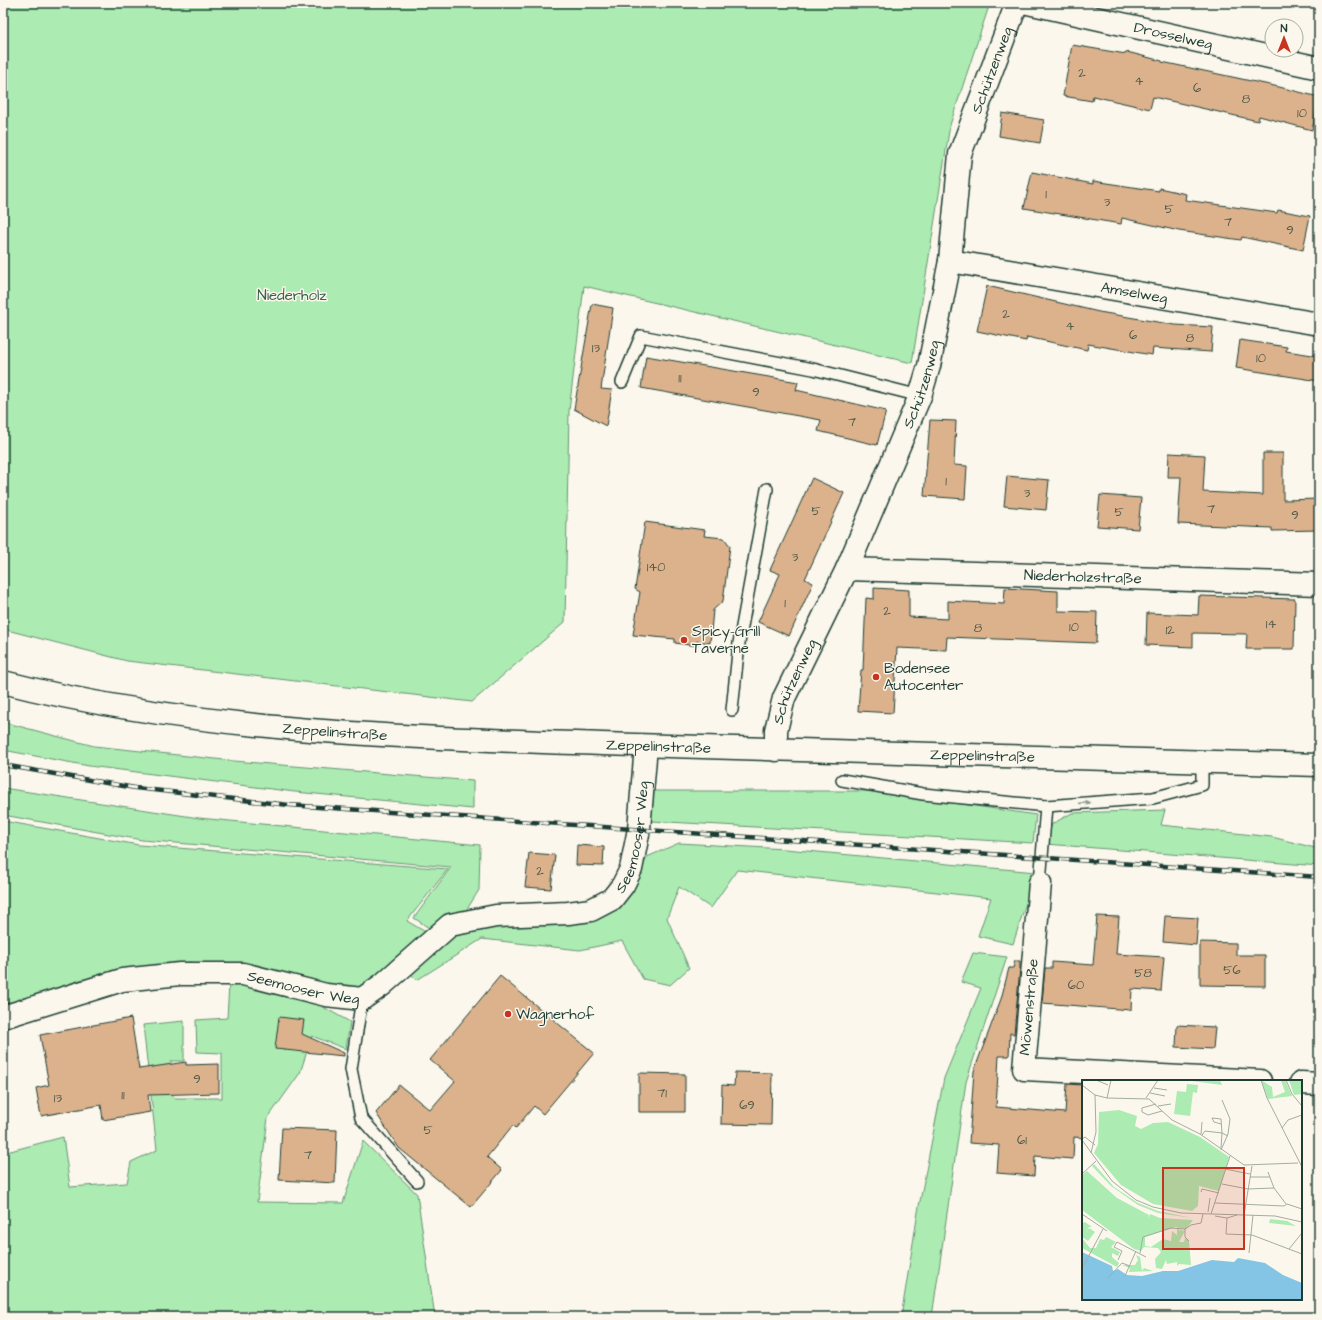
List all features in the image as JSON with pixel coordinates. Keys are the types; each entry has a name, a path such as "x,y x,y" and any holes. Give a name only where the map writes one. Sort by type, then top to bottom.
{"street":[{"name":"Schützenweg","path":"776,750 776,730 784,698 847,569 920,396 930,366 950,261 960,154 1017,3"},
{"name":"Drosselweg","path":"1028,3 1319,68"},
{"name":"Amselweg","path":"950,261 1319,324"},
{"name":"Niederholzstraße","path":"847,569 1319,584"},
{"name":"Zeppelinstraße","path":"3,682 57,696 144,711 296,729 462,740 1319,765"},
{"name":"Seemooser Weg","path":"3,1017 122,980 180,974 243,974 326,995 362,999 382,985 450,925 496,916 568,913 591,910 612,899 623,886 631,869 639,829 646,746"},
{"name":"Möwenstraße","path":"1040,884 1024,1069 1240,1080"},
{"path":"1302,1083 1319,1084"}],"lane":[{"path":"622,382 641,336 813,369 920,396"},
{"path":"732,710 739,643 767,489"},
{"path":"842,780 923,794 1046,806 1153,798 1202,785 1202,761"},
{"name":"Möwenstraße","path":"1040,884 1046,806"},
{"path":"362,999 351,1069 361,1118 416,1181"}],"green space":[{"name":"Niederholz","path":"3,3 990,3 950,125 912,363 584,286 569,411 565,622 472,702 127,661 3,629"},
{"path":"3,722 94,746 234,761 473,781 473,809 295,792 89,766 3,750"},
{"path":"3,788 199,818 480,845 479,890 464,914 432,930 414,918 451,867 142,840 3,815"},
{"path":"654,791 875,791 1036,815 1033,843 651,821"},
{"path":"1165,810 1161,825 1272,837 1319,849 1319,866 1046,844 1052,824 1072,813"},
{"path":"3,821 139,845 448,869 407,921 429,934 368,988 334,988 190,962 80,980 3,1007"},
{"path":"679,843 785,849 1036,872 1013,944 978,936 991,898 737,870 711,908 679,887 667,918 689,968 670,985 643,979 622,941 580,950 482,939 417,980 408,971 444,936 631,891 647,857"},
{"path":"973,953 1007,957 966,1082 932,1317 901,1317 919,1206 944,1078 981,988 961,982"},
{"path":"229,984 246,985 307,998 350,1022 346,1049 312,1036 300,1073 268,1118 257,1202 343,1203 363,1141 417,1194 435,1317 3,1317 3,1153 63,1137 70,1187 127,1183 131,1162 157,1150 143,1025 184,1021 184,1061 171,1061 173,1098 222,1098 222,1053 197,1052 196,1020 227,1018"}],"building":[{"path":"1072,45 1126,54 1127,52 1162,62 1319,97 1312,130 1259,116 1258,121 1153,97 1150,109 1093,96 1092,101 1063,96"},
{"path":"1002,113 1044,120 1040,143 999,136"},
{"path":"1032,172 1093,184 1093,181 1159,191 1159,188 1186,194 1185,200 1277,213 1278,210 1310,216 1303,250 1242,237 1241,240 1179,231 1122,218 1121,224 1024,208"},
{"path":"987,286 1099,312 1175,325 1213,327 1211,352 1153,348 1152,355 1088,344 1087,350 1027,337 1026,341 977,331"},
{"path":"592,304 613,308 601,389 612,390 606,426 574,409"},
{"path":"1240,340 1287,347 1286,351 1319,356 1319,381 1236,368"},
{"path":"646,356 798,382 796,390 886,411 877,445 818,431 821,420 641,388"},
{"path":"930,420 956,421 954,465 967,466 965,499 924,496"},
{"path":"1169,453 1205,455 1203,492 1263,495 1263,453 1283,453 1283,500 1319,499 1319,530 1272,531 1272,528 1178,524 1181,477 1168,477"},
{"path":"1007,476 1049,480 1046,510 1004,506"},
{"path":"812,478 844,493 805,579 813,583 789,636 758,622 780,574 770,570"},
{"path":"1100,495 1141,498 1138,529 1097,526"},
{"path":"645,522 705,530 704,536 724,538 730,546 723,601 713,610 710,643 697,641 697,646 675,643 675,639 633,635 640,592 635,589"},
{"path":"874,588 909,590 909,617 948,619 948,601 1004,604 1005,588 1058,591 1058,611 1097,612 1096,643 947,637 946,650 897,648 893,713 858,711 861,670 863,670 866,598 874,599"},
{"path":"1199,596 1295,599 1294,649 1246,649 1247,634 1193,633 1193,647 1146,645 1147,613 1198,615"},
{"path":"577,845 604,847 603,866 576,865"},
{"path":"529,853 555,855 551,889 525,887"},
{"path":"1097,916 1119,917 1116,954 1164,957 1161,991 1132,989 1131,1010 1042,1003 1045,968 1052,968 1052,962 1093,965"},
{"path":"1165,916 1198,918 1196,945 1163,942"},
{"path":"1200,942 1236,943 1236,955 1265,955 1265,986 1200,985"},
{"path":"1015,961 1020,961 1014,1034 1010,1033 1009,1056 999,1056 996,1107 1065,1113 1067,1084 1082,1085 1082,1138 1074,1137 1073,1159 1035,1156 1034,1176 997,1173 999,1145 969,1143 974,1071 1001,999 1009,968 1013,968"},
{"path":"500,976 594,1053 543,1114 534,1106 516,1128 513,1125 487,1157 502,1170 471,1207 399,1148 376,1113 399,1085 430,1110 455,1081 430,1060"},
{"path":"279,1017 304,1020 302,1034 344,1053 344,1056 275,1049"},
{"path":"131,1018 139,1069 186,1062 186,1065 219,1064 219,1093 148,1095 150,1112 103,1120 101,1105 41,1116 36,1088 49,1085 40,1035"},
{"path":"1177,1025 1215,1027 1213,1049 1176,1047"},
{"path":"735,1072 772,1073 771,1125 721,1124 722,1085 734,1086"},
{"path":"639,1073 685,1074 685,1112 639,1112"},
{"path":"282,1128 337,1130 335,1183 279,1180"}],"railway":[{"path":"3,765 135,788 289,805 1319,877"}],"place":[{"name":"Spicy-Grill Taverne","path":"684,640"},
{"name":"Bodensee Autocenter","path":"876,677"},
{"name":"Wagnerhof","path":"508,1014"}]}
